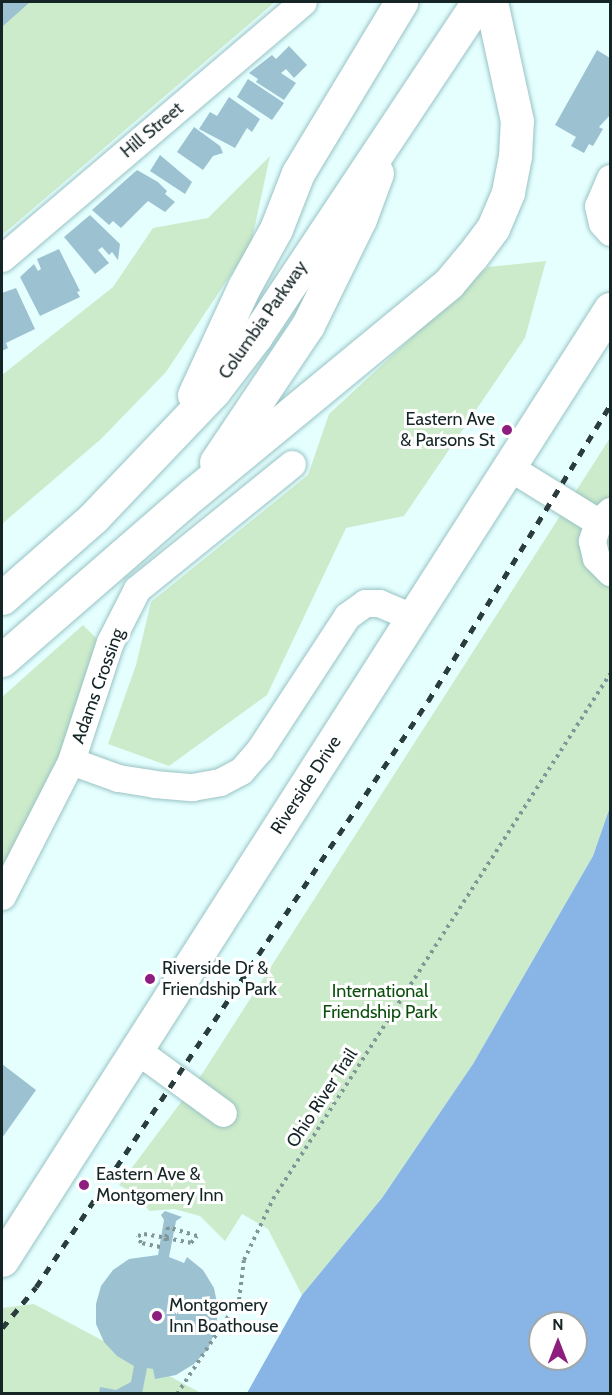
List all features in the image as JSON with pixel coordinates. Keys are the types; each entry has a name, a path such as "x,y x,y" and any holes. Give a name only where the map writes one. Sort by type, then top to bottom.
{"main road":[{"path":"176,433 244,286 276,229 298,173 401,2"},
{"name":"Columbia Parkway","path":"2,598 93,518 176,433 256,336 394,125 478,2"},
{"path":"2,660 192,495 449,283 493,228 508,192 517,121 491,2"},
{"path":"192,495 308,325 360,219 394,125"},
{"name":"Riverside Drive","path":"2,1260 138,1051 230,902 415,618 610,309"}],"street":[{"name":"Hill Street","path":"2,258 303,2"},
{"path":"610,178 598,206 602,223 610,232"},
{"name":"Adams Crossing","path":"2,896 71,761 110,642 137,588 292,464"},
{"path":"509,467 604,516 592,547 596,558 610,572"},
{"path":"71,761 118,778 192,787 220,782 241,771 260,749 347,616 365,603 379,603 390,604 415,618"},
{"path":"138,1051 223,1113"}],"path":[{"name":"Ohio River Trail","path":"177,1394 238,1300 244,1260 273,1199 610,674"},
{"path":"159,1247 141,1243 138,1236 166,1238 191,1243 197,1236 168,1227 166,1238 165,1244"}],"green space":[{"path":"2,2 275,2 2,235"},
{"path":"270,156 251,244 166,372 101,439 2,524 2,375 113,287 153,228 208,218"},
{"path":"546,261 525,338 404,516 346,528 267,695 169,766 108,744 136,665 151,602 308,475 329,414 488,267"},
{"name":"International Friendship Park","path":"610,438 610,807 593,856 473,1064 382,1198 302,1295 268,1229 242,1214 225,1241 200,1216 174,1209 149,1211 141,1198 119,1185 202,1074"},
{"path":"83,625 97,639 53,776 2,875 2,697"},
{"path":"34,1304 201,1393 2,1394 2,1308"}],"water":[{"path":"610,807 610,1393 247,1393 302,1295 382,1198 473,1064 593,856"}],"building":[{"path":"2,2 30,2 3,26"},
{"path":"289,46 307,65 294,78 286,69 281,73 296,83 284,100 256,82 258,79 249,73 272,55 276,59"},
{"path":"597,50 610,58 610,115 599,127 603,129 593,146 589,144 584,153 571,146 576,137 555,125"},
{"path":"248,79 284,103 272,120 237,97"},
{"path":"229,97 260,119 252,132 247,128 235,148 199,129 210,112 217,116"},
{"path":"194,127 220,146 223,153 213,156 203,170 177,152"},
{"path":"160,155 192,182 185,194 150,171"},
{"path":"137,170 158,182 167,191 165,194 175,202 165,212 148,201 121,228 113,221 109,225 92,210"},
{"path":"90,215 120,244 118,260 112,252 109,255 102,247 98,250 109,263 95,274 64,237"},
{"path":"59,249 80,291 77,292 80,297 40,316 20,277 34,264 38,271 41,269 37,259"},
{"path":"16,288 35,329 6,343 8,348 2,351 2,293"},
{"path":"2,1064 36,1090 2,1138"},
{"name":"Montgomery Inn Boathouse","path":"165,1211 182,1217 176,1221 169,1257 184,1263 187,1257 203,1270 214,1288 218,1308 216,1329 208,1349 194,1364 176,1375 155,1379 153,1369 147,1368 142,1394 99,1394 100,1387 116,1390 131,1382 134,1366 117,1356 104,1342 96,1324 96,1304 101,1286 113,1270 129,1259 158,1255 164,1220 161,1215"}],"railway":[{"path":"2,1328 36,1287 428,701 610,405"}],"place":[{"name":"Eastern Ave & Parsons St","path":"507,430"},
{"name":"Riverside Dr & Friendship Park","path":"150,979"},
{"name":"Eastern Ave & Montgomery Inn","path":"84,1185"},
{"name":"Montgomery Inn Boathouse","path":"157,1316"}]}
